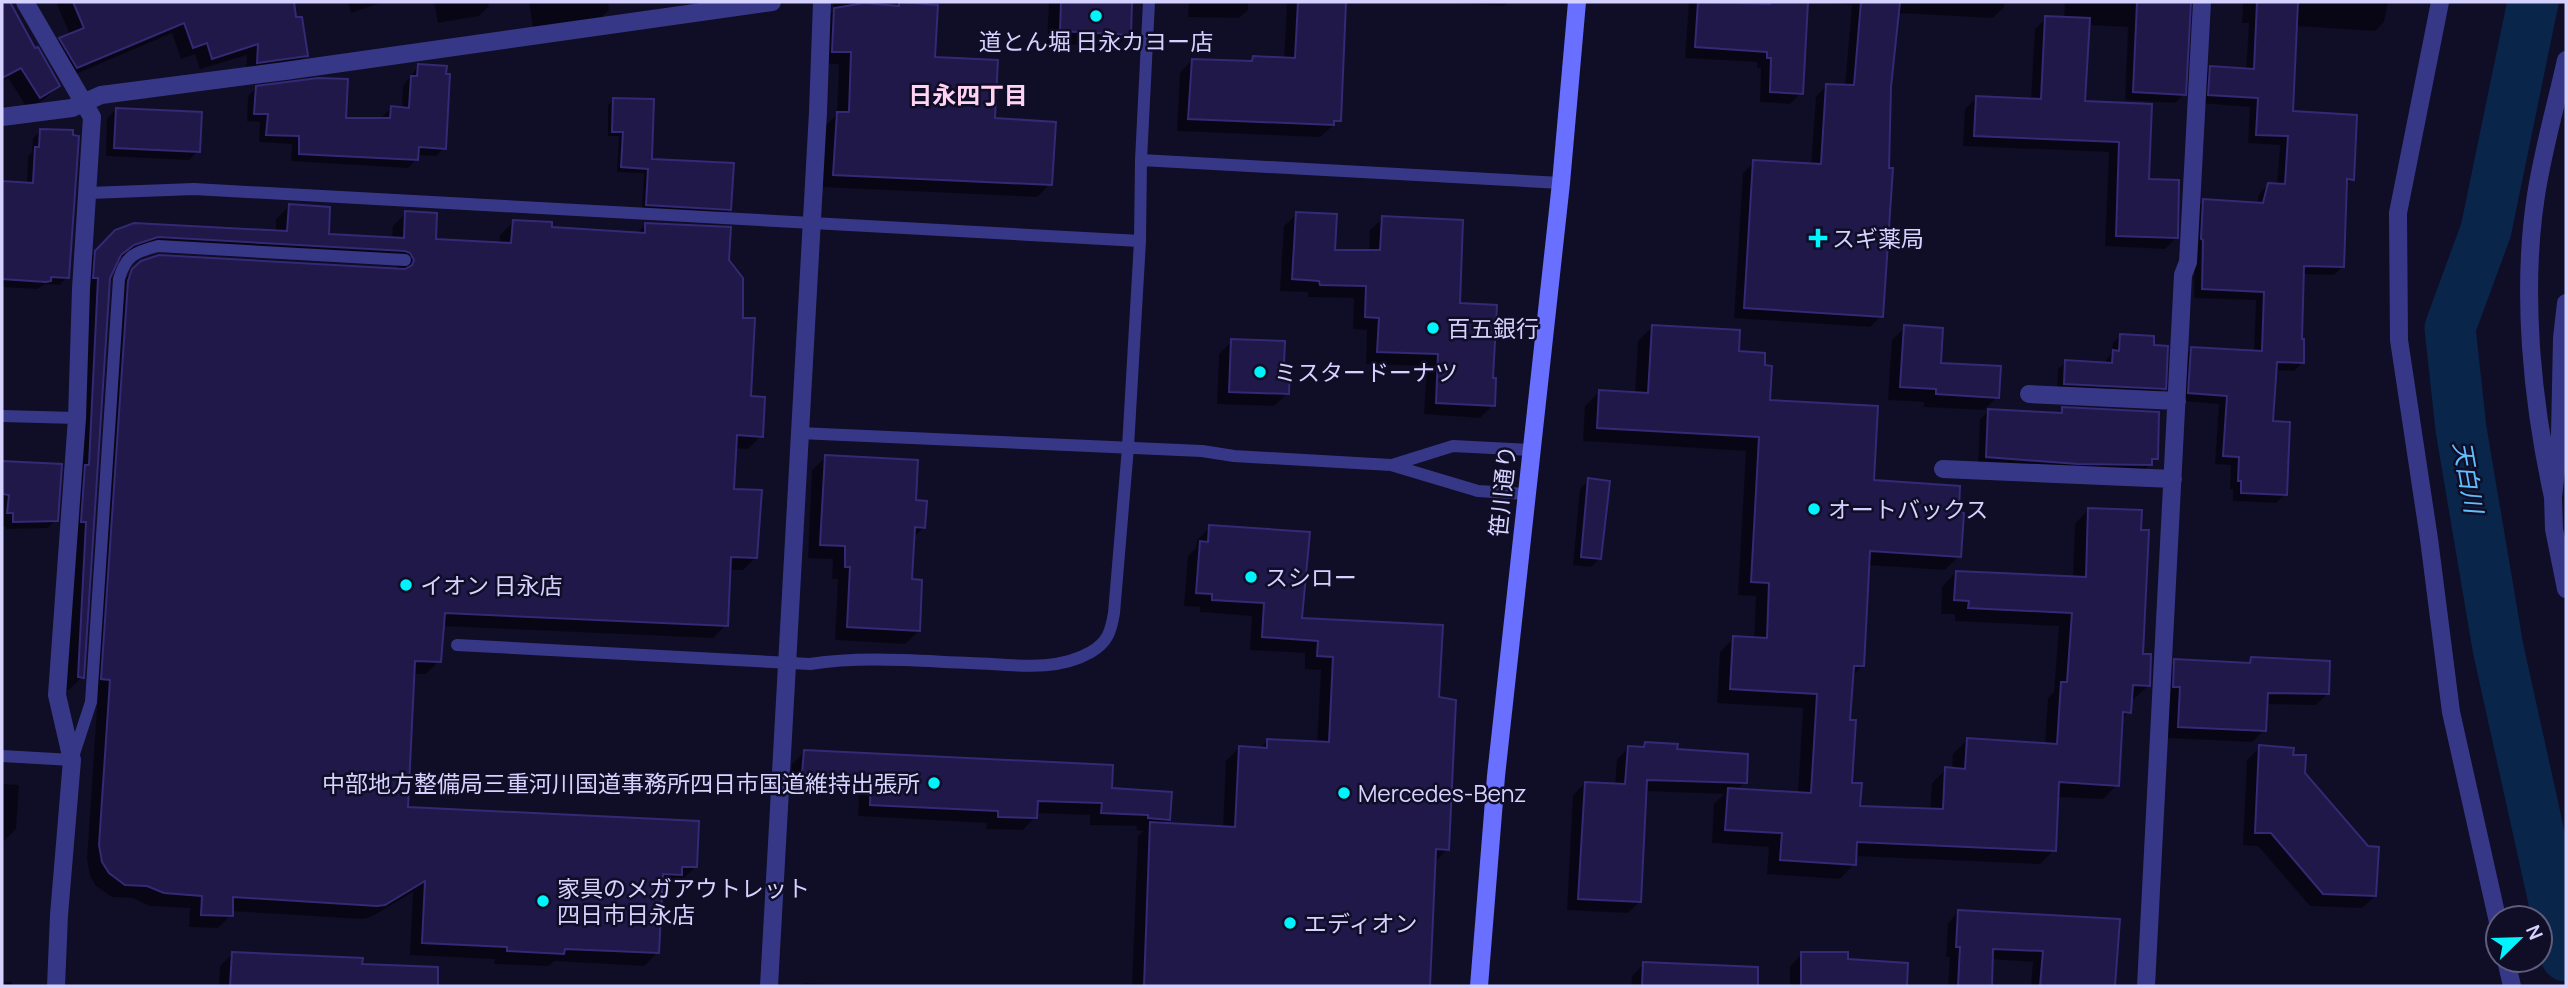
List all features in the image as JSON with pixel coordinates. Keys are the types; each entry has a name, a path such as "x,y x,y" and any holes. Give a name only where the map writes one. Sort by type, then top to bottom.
{"street":[{"path":"25,2 92,117 81,289 77,418 57,695 72,760 56,986"},
{"path":"2,117 72,108 101,95 772,2"},
{"path":"769,986 822,2"},
{"name":"笹川通り","path":"1479,986 1496,776 1561,183 1577,2"},
{"path":"2146,986 2183,275 2188,262 2202,2"},
{"path":"2440,2 2398,213 2399,340 2429,539 2451,712 2494,904"},
{"path":"2553,497 2544,455 2533,369 2529,278 2536,195 2566,60"},
{"path":"2566,303 2562,338 2560,435 2553,497 2554,529 2566,589"},
{"path":"2029,394 2177,401"},
{"path":"1943,469 2173,479"}],"lane":[{"path":"457,645 810,664 844,659 1034,666 1069,662 1093,652 1110,635 1114,613 1128,447 1140,241 1149,2"},
{"path":"1141,160 1561,183"},
{"path":"89,193 194,189 1140,241"},
{"path":"2,757 72,760 91,702 118,293 124,263 138,251 158,246 405,260"},
{"path":"2,416 77,418"},
{"path":"799,433 1128,447 1391,465 1478,491 1526,494"},
{"path":"1391,465 1453,446 1530,450"}],"building":[{"path":"2,2 10,2 60,86 40,98 21,68 2,78"},
{"path":"73,2 294,2 296,17 302,17 308,56 257,63 258,44 212,59 207,43 193,48 184,23 77,68 59,38 84,28"},
{"path":"899,2 938,5 935,57 998,60 995,118 1056,122 1052,185 833,175 837,112 849,112 851,52 832,52 834,8 864,3 899,6"},
{"name":"道とん堀 日永カヨー店","path":"1061,2 1132,2 1131,35 1060,31"},
{"path":"1298,2 1346,2 1341,121 1334,121 1334,125 1188,119 1192,59 1252,61 1253,56 1295,58"},
{"path":"1698,2 1808,2 1803,94 1770,92 1771,58 1767,58 1767,52 1695,47"},
{"name":"スギ薬局","path":"1861,2 1900,2 1891,87 1889,168 1893,168 1883,317 1744,308 1753,160 1821,164 1826,84 1854,85"},
{"path":"2137,2 2191,2 2186,95 2133,92"},
{"path":"2257,2 2298,2 2293,111 2357,115 2354,180 2347,179 2344,267 2304,266 2304,363 2277,362 2273,421 2290,422 2287,495 2241,493 2241,481 2238,481 2239,457 2223,456 2227,396 2188,393 2191,347 2262,351 2264,292 2202,289 2201,239 2203,199 2263,203 2268,183 2285,184 2288,136 2256,135 2258,98 2208,95 2210,66 2254,69"},
{"path":"2045,16 2090,18 2085,101 2152,104 2149,179 2179,180 2178,238 2116,236 2119,142 1974,136 1976,96 2041,99"},
{"path":"418,64 447,66 446,74 450,74 446,149 419,147 418,160 299,154 299,136 266,135 268,114 254,114 256,86 318,78 348,79 346,118 390,118 391,106 409,108 411,76 417,76"},
{"path":"613,98 654,99 652,159 734,163 731,210 646,205 648,169 621,167 623,132 612,132"},
{"path":"116,108 202,112 200,152 114,148"},
{"path":"40,129 73,130 73,135 79,136 69,278 51,277 51,281 46,282 2,279 2,181 33,183 35,147 39,147"},
{"name":"イオン 日永店","path":"289,204 330,207 329,234 404,238 405,211 437,213 436,239 511,243 513,220 552,222 552,227 645,233 645,223 731,227 729,260 743,278 743,318 755,318 751,396 765,397 763,437 737,435 734,489 762,490 757,558 731,557 728,626 445,613 441,662 415,661 408,807 699,821 697,867 682,867 682,875 663,874 659,953 565,949 564,954 507,951 507,947 422,943 425,881 385,905 233,897 233,916 201,915 202,896 164,893 147,886 125,885 109,873 102,862 99,845 110,680 101,679 128,281 132,269 141,261 159,255 405,269 412,265 414,260 410,253 405,251 158,237 134,245 121,255 110,278 84,678 78,677 86,522 81,522 85,465 89,465 98,278 93,278 95,251 115,230 134,223 287,231"},
{"path":"1296,212 1337,214 1335,250 1380,250 1382,216 1463,220 1460,303 1497,305 1493,378 1496,378 1495,406 1436,403 1438,354 1377,352 1379,318 1365,317 1366,286 1320,285 1319,281 1292,279"},
{"path":"1652,325 1740,330 1739,351 1765,353 1765,365 1772,366 1770,400 1878,406 1874,480 1960,486 1959,512 1964,513 1961,557 1870,551 1864,666 1854,666 1850,720 1856,720 1852,783 1862,783 1860,806 1943,809 1945,767 1965,769 1967,738 2057,744 2061,682 2067,682 2072,613 1968,608 1969,601 1954,600 1956,571 2086,577 2088,508 2142,510 2141,530 2149,530 2143,654 2151,654 2150,686 2133,685 2131,713 2123,712 2119,786 2059,782 2056,851 1857,842 1856,865 1780,860 1782,833 1725,830 1728,788 1811,793 1817,694 1730,689 1733,636 1767,638 1769,583 1751,582 1759,437 1597,428 1599,390 1648,393"},
{"path":"1904,325 1943,328 1941,363 2001,366 1999,398 1936,394 1936,389 1900,387"},
{"path":"2120,334 2154,336 2154,345 2168,346 2166,389 2064,384 2065,360 2112,363 2113,350 2119,351"},
{"name":"ミスタードーナツ","path":"1231,339 1285,341 1284,364 1290,365 1289,394 1229,392"},
{"path":"2062,407 2159,412 2158,459 2152,459 2152,465 2078,464 1986,457 1988,409 2062,413"},
{"path":"825,455 918,460 916,500 927,501 925,528 915,527 912,579 922,580 920,631 847,627 850,567 845,567 845,546 820,545"},
{"path":"2,461 62,464 58,521 13,522 13,513 7,513 9,495 2,494"},
{"path":"1588,478 1610,481 1601,559 1581,557"},
{"path":"1209,525 1310,532 1302,618 1443,625 1439,697 1456,700 1449,850 1436,849 1430,986 1144,986 1150,822 1235,827 1239,746 1267,748 1267,739 1329,742 1333,657 1317,656 1318,641 1262,637 1264,603 1212,600 1212,594 1196,593 1200,541 1208,542"},
{"path":"2251,657 2330,661 2329,694 2268,693 2266,731 2178,727 2180,687 2173,687 2174,659 2250,663"},
{"path":"1645,742 1678,744 1677,749 1748,754 1747,783 1647,780 1641,902 1578,899 1585,782 1625,784 1628,746 1644,747"},
{"path":"2259,745 2294,748 2293,755 2306,755 2305,773 2368,846 2379,847 2376,896 2323,894 2271,833 2255,833"},
{"path":"804,750 1113,765 1112,788 1172,792 1170,820 1148,818 1148,815 1101,813 1102,803 1038,801 1037,818 998,817 998,811 870,805 871,779 802,774"},
{"path":"1958,910 2120,919 2115,986 2040,986 2043,951 1993,949 1992,986 1958,986"},
{"path":"232,952 363,958 362,964 438,967 438,986 230,986"},
{"path":"1801,952 1848,952 1848,959 1908,963 1907,986 1801,986"},
{"path":"1643,962 1758,967 1758,986 1642,986"}],"waterway":[{"name":"天白川","path":"2533,2 2486,230 2450,328 2461,429 2498,648 2566,956"}],"place":[{"name":"道とん堀 日永カヨー店","path":"1096,16"},
{"name":"スギ薬局","path":"1818,238"},
{"name":"百五銀行","path":"1433,328"},
{"name":"ミスタードーナツ","path":"1260,372"},
{"name":"オートバックス","path":"1814,509"},
{"name":"スシロー","path":"1251,577"},
{"name":"イオン 日永店","path":"406,585"},
{"name":"中部地方整備局三重河川国道事務所四日市国道維持出張所","path":"934,783"},
{"name":"Mercedes-Benz","path":"1344,793"},
{"name":"家具のメガアウトレット 四日市日永店","path":"543,901"},
{"name":"エディオン","path":"1290,923"}],"district":[{"name":"日永四丁目","path":"968,94"}]}
